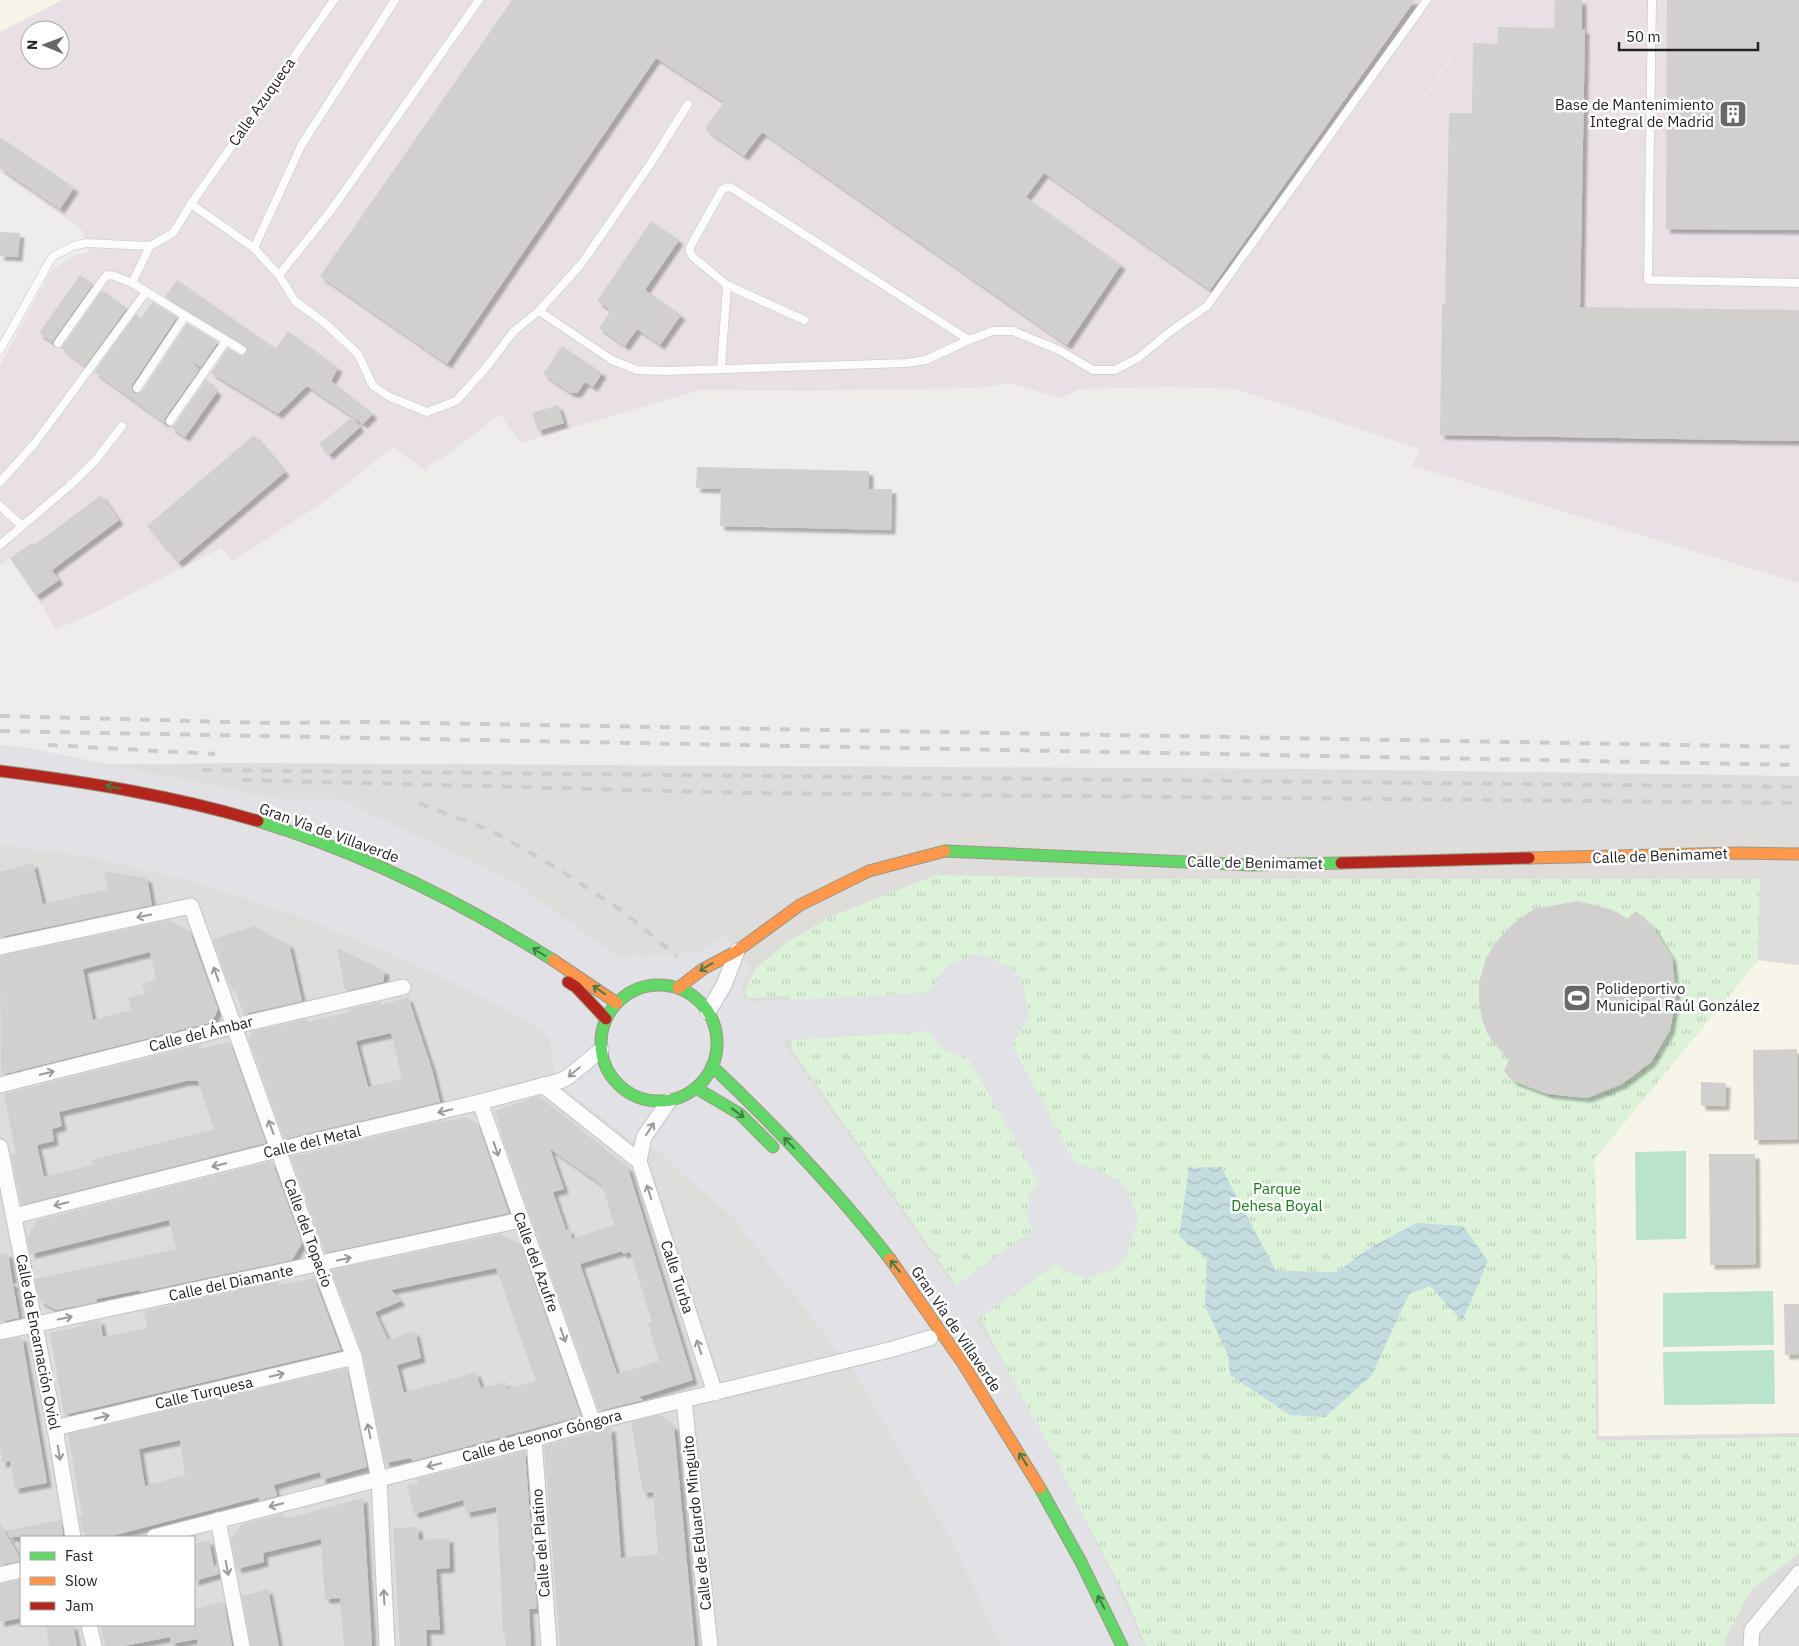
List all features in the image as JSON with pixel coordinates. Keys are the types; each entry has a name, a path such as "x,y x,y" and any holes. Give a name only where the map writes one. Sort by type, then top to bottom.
{"street":[{"name":"Gran Vía de Villaverde","path":"0,771 111,786 231,813 316,841 410,880 495,925 580,977 617,1003"},
{"name":"Gran Vía de Villaverde","path":"0,782 110,796 229,819 312,845 409,887 493,937"},
{"name":"Calle de Benimamet","path":"678,988 703,968 737,951 800,905 870,871 946,851 1252,865 1799,854"},
{"name":"Calle del Topacio","path":"0,947 191,906 354,1357 379,1479 387,1646"},
{"path":"708,1012 724,985 737,951"},
{"path":"543,967 576,987 606,1019"},
{"path":"662,985 678,988 695,998 708,1012 715,1029 717,1048 712,1066 706,1078 684,1096 669,1101 650,1101 632,1095 617,1084 606,1068 601,1050 601,1039 606,1019 617,1003 630,992 645,986 662,985"},
{"name":"Calle del Ámbar","path":"0,1085 235,1026 403,987"},
{"name":"Calle del Metal","path":"14,1216 543,1085 568,1077 601,1050"},
{"name":"Gran Vía de Villaverde","path":"712,1066 751,1103 833,1190 908,1282 964,1363 1044,1492 1122,1646"},
{"path":"543,1085 639,1161 644,1137 669,1101"},
{"path":"696,1088 740,1114 781,1155"},
{"name":"Calle del Azufre","path":"480,1102 593,1422"},
{"name":"Calle de Encarnación Oviol","path":"0,1149 55,1428 73,1536"},
{"name":"Calle Turba","path":"639,1161 715,1393"},
{"name":"Calle del Diamante","path":"0,1332 521,1220"},
{"name":"Calle de Leonor Góngora","path":"158,1536 593,1422 893,1349 930,1338"},
{"name":"Calle Turquesa","path":"55,1428 354,1357"},
{"name":"Calle de Eduardo Minguito","path":"684,1400 710,1646"},
{"name":"Calle del Platino","path":"534,1439 549,1646"},
{"path":"218,1520 242,1646"},
{"path":"0,1575 20,1570"},
{"path":"1752,1646 1752,1630 1799,1573"},
{"path":"1082,1590 1110,1646"},
{"path":"89,1626 94,1646"}],"lane":[{"name":"Calle Azuqueca","path":"150,246 174,233 191,204 334,0"},
{"path":"254,248 302,144 394,0"},
{"path":"279,275 332,209 479,0"},
{"path":"539,311 612,360 636,370 665,372 907,363 926,360 993,331 1013,330 1059,350 1093,370 1115,370 1138,358 1171,331 1207,306 1427,0"},
{"path":"1652,0 1648,280 1799,282"},
{"path":"191,204 254,248 279,275 295,301 326,324 358,354 373,386 390,397 427,412 456,401 514,332 539,311 582,263 651,163 688,104"},
{"path":"804,320 727,285 693,257 690,247 722,190 728,187 732,188 969,340"},
{"path":"0,350 52,257 72,246 86,243 150,246 132,284"},
{"path":"58,343 107,275 115,276 132,284 242,350"},
{"path":"721,369 727,285"},
{"path":"0,482 35,442 146,292"},
{"path":"137,388 185,316"},
{"path":"170,421 226,341"},
{"path":"0,544 68,487 95,461 122,426"},
{"path":"0,506 22,526"}],"shaded area":[{"path":"0,0 62,0 20,20 0,32"},
{"path":"59,0 1799,0 1799,583 1413,466 1420,449 1236,389 1169,387 1080,389 1059,398 1010,383 975,388 802,391 700,390 520,443 500,414 443,458 431,463 426,471 393,447 328,499 233,561 221,548 92,614 56,629 10,558 0,565 0,366 50,272 72,256 89,252 81,229 0,172 0,30","holes":["1458,49 1391,146 1451,57"]},
{"path":"0,745 24,747 279,799 338,799 513,881 618,957 701,952 725,935 751,968 743,980 741,993 747,1002 927,993 947,966 973,955 987,956 1009,967 1022,978 1029,1017 1012,1045 1075,1163 1094,1168 1122,1183 1131,1198 1138,1219 1126,1258 1112,1270 1085,1278 1067,1272 1057,1264 976,1320 1017,1387 1056,1458 1144,1646 1001,1646 954,1545 854,1371 734,1219 654,1148 631,1140 568,1091 554,1071 549,1036 510,1011 421,967 300,916 196,882 86,856 0,845","holes":["928,1031 943,1049 968,1058 1039,1183 1029,1194 1027,1216 1033,1230 954,1287 782,1041"]},
{"path":"233,763 1308,769 1799,776 1799,1646 0,1646 0,766"},
{"path":"1758,960 1799,965 1799,1433 1599,1436 1595,1158"}],"green space":[{"name":"Parque Dehesa Boyal","path":"936,875 1129,879 1760,879 1758,960 1595,1158 1596,1441 1799,1437 1799,1553 1751,1590 1726,1637 1725,1646 1146,1646 1128,1602 984,1325 792,1050 789,996 748,998 745,991 755,969 788,942 830,917"},
{"path":"1686,1151 1686,1239 1636,1240 1635,1152"},
{"path":"1773,1291 1774,1345 1663,1347 1663,1293"},
{"path":"1774,1350 1775,1404 1664,1405 1663,1352"}],"water":[{"path":"1221,1167 1276,1271 1337,1272 1370,1248 1417,1223 1463,1226 1488,1261 1462,1321 1430,1286 1409,1294 1371,1376 1325,1417 1290,1415 1230,1375 1228,1355 1205,1306 1207,1258 1179,1236 1189,1168"}],"building":[{"path":"512,0 1415,0 1210,290 1044,173 1026,197 1121,265 1067,345 762,132 744,156 705,129 724,102 656,58 447,364 320,276"},
{"path":"1555,0 1582,0 1582,29 1585,29 1580,307 1799,310 1799,441 1440,435 1442,304 1445,304 1449,113 1472,113 1473,43 1497,44 1498,27 1554,28"},
{"name":"Base de Mantenimiento Integral de Madrid","path":"1667,0 1799,0 1799,230 1666,229"},
{"path":"0,137 74,188 60,209 0,168"},
{"path":"651,221 679,240 645,290 681,315 660,345 637,329 625,346 599,328 611,310 597,301"},
{"path":"0,232 20,233 18,257 0,256"},
{"path":"80,275 93,284 52,342 39,333"},
{"path":"177,280 276,349 288,331 338,368 331,381 373,414 363,424 307,386 278,414 211,373 228,348 242,356 246,353 247,348 165,297"},
{"path":"102,290 127,308 85,366 61,348"},
{"path":"153,302 177,317 132,385 134,393 142,391 187,323 218,342 201,367 192,362 199,370 165,418 165,423 94,372 136,314 141,318"},
{"path":"562,346 602,373 593,387 585,382 577,393 571,393 543,374"},
{"path":"206,379 217,392 185,437 170,427 175,424"},
{"path":"558,405 564,423 538,431 532,413"},
{"path":"352,417 360,427 329,455 319,444"},
{"path":"254,435 285,472 178,563 147,526"},
{"path":"697,467 869,471 869,489 892,489 891,530 720,526 721,489 696,488"},
{"path":"101,495 119,520 52,570 59,580 36,596 10,558 32,543 34,545"},
{"path":"33,863 43,904 108,889 104,871 147,878 152,905 0,937 0,872"},
{"name":"Polideportivo Municipal Raúl González","path":"1578,901 1613,910 1627,919 1636,911 1653,927 1672,958 1676,996 1670,1030 1651,1062 1622,1084 1587,1098 1548,1094 1513,1081 1504,1071 1509,1060 1488,1035 1482,1019 1479,1001 1479,983 1486,958 1497,941 1514,923 1534,909"},
{"path":"170,920 190,932 218,1009 212,1022 1,1075 0,956","holes":["150,952 156,980 142,984 146,993 128,998 131,1010 93,1020 83,969"]},
{"path":"255,926 289,944 302,1001 244,1014 231,981 229,985 213,939"},
{"path":"337,948 385,971 383,982 345,991"},
{"path":"408,997 432,1069 440,1102 284,1139 248,1037 252,1036 251,1032 306,1019 307,1022 350,1012 349,1009 381,1002 381,1005","holes":["391,1033 402,1079 368,1087 356,1041"]},
{"path":"230,1042 266,1143 21,1205 11,1154 16,1154 4,1094 202,1044 199,1049","holes":["186,1081 198,1081 214,1129 91,1160 92,1165 44,1177 37,1145 54,1141 52,1129 62,1126 59,1112"]},
{"path":"1797,1049 1798,1139 1754,1140 1753,1050"},
{"path":"1701,1082 1726,1083 1725,1106 1701,1106"},
{"path":"538,1096 628,1168 693,1380 639,1397 643,1400 599,1411 503,1139 495,1111","holes":["550,1149 602,1185 614,1225 572,1239 569,1229 566,1230 553,1192 564,1189","622,1251 623,1254 630,1252 652,1322 648,1323 659,1361 617,1374 580,1264"]},
{"path":"465,1117 478,1124 509,1213 325,1253 291,1157 444,1120 444,1122"},
{"path":"1709,1154 1755,1154 1756,1264 1710,1265"},
{"path":"272,1161 302,1243 292,1260 140,1292 140,1290 96,1299 97,1302 56,1310 40,1301 35,1279 176,1249 169,1220 31,1254 27,1238 38,1220"},
{"path":"502,1234 521,1245 581,1416 412,1461 411,1458 385,1463 363,1355 331,1270","holes":["496,1268 536,1381 507,1389 506,1382 481,1388 476,1372 404,1393 397,1365 421,1358 415,1331 388,1340 375,1312 401,1301 391,1290"]},
{"path":"8,1253 13,1284 17,1283 18,1288 13,1285 19,1318 0,1322 0,1254"},
{"path":"314,1278 341,1350 64,1415 50,1333 83,1326 80,1324 100,1320 103,1337 147,1328 144,1311 280,1281 278,1285"},
{"path":"1784,1304 1799,1304 1799,1354 1785,1355"},
{"path":"22,1337 47,1483 15,1489 10,1461 2,1463 0,1447 0,1341"},
{"path":"347,1368 367,1467 322,1480 320,1472 274,1485 277,1496 258,1501 260,1497 112,1536 86,1536 85,1532 82,1532 79,1516 82,1515 68,1434","holes":["180,1440 185,1475 145,1486 139,1449"]},
{"path":"661,1415 674,1427 695,1646 560,1646 544,1446 611,1427 621,1558 658,1554 653,1492 643,1493 631,1422"},
{"path":"525,1451 537,1609 529,1609 531,1646 506,1646 505,1634 503,1634 496,1507 466,1513 463,1500 414,1514 407,1486 418,1483 417,1479"},
{"path":"363,1498 372,1646 344,1646 340,1598 325,1599 321,1539 263,1553 264,1562 237,1569 231,1540 242,1524 283,1514 284,1519"},
{"path":"61,1520 63,1535 9,1537 8,1530"},
{"path":"0,1524 20,1557 20,1561 0,1565"},
{"path":"418,1527 419,1540 449,1538 450,1568 436,1569 440,1630 426,1630 427,1646 400,1646 393,1528"},
{"path":"209,1540 214,1567 217,1563 219,1574 195,1581 195,1544"},
{"path":"20,1580 20,1618 0,1622 0,1584"},
{"path":"268,1589 279,1646 251,1646 242,1596"},
{"path":"224,1601 232,1646 198,1646 197,1639 171,1644 170,1637 124,1646 105,1646 101,1626 195,1626 195,1610"},
{"path":"46,1626 73,1626 77,1646 49,1646"}],"railway":[{"path":"0,716 272,723 369,722 1799,747"},
{"path":"0,731 1799,765"},
{"path":"48,745 215,754"},
{"path":"202,770 1799,787"},
{"path":"242,780 753,793 1799,803"},
{"path":"419,803 492,831 560,870 622,911 677,956"}],"traffic: fast":[{"path":"258,821 335,848 410,881 483,918 553,960"},
{"path":"945,851 1252,865 1341,863"},
{"path":"659,985 681,990 700,1002 712,1021 717,1043 712,1065 700,1084 681,1096 659,1101 637,1096 618,1084 606,1065 601,1043 606,1021 618,1002 637,990 659,985"},
{"path":"712,1066 805,1159 890,1259"},
{"path":"696,1088 740,1114 773,1147"},
{"path":"1040,1488 1081,1562 1122,1646"}],"traffic: slow":[{"path":"678,988 703,969 737,951 800,905 869,871 945,851"},
{"path":"1529,858 1739,853 1799,854"},
{"path":"553,960 617,1003"},
{"path":"890,1259 964,1365 1040,1488"}],"traffic: jam":[{"path":"0,771 162,797 258,821"},
{"path":"1341,863 1529,858"},
{"path":"568,982 576,987 606,1019"}],"place":[{"name":"Base de Mantenimiento Integral de Madrid","path":"1733,114"},
{"name":"Polideportivo Municipal Raúl González","path":"1577,998"}]}
